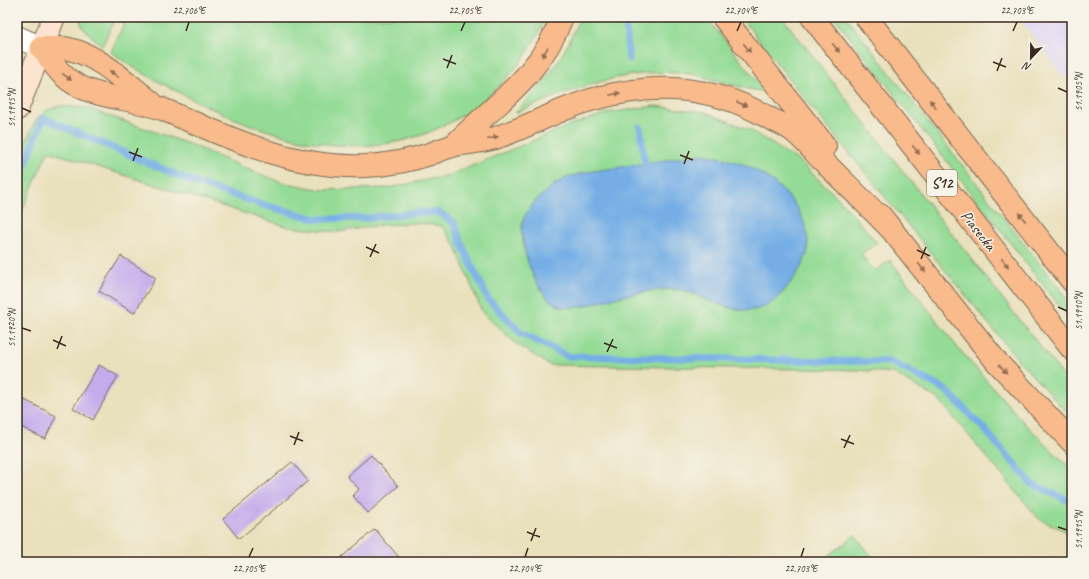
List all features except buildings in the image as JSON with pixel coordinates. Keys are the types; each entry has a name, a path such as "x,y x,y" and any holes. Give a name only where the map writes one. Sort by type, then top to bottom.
{"highway":[{"path":"454,145 479,120 505,99 527,77 543,56 562,17"},
{"path":"723,17 996,361 1072,442"},
{"name":"Piasecka","path":"812,17 1072,349"},
{"name":"S12","path":"868,20 1072,281"},
{"path":"42,48 63,75 83,88 101,94 156,106 236,141 270,153 311,163 365,166 387,164 428,155 454,145 495,139 565,109 594,99 629,92 658,89 697,90 751,108 792,130 889,227"},
{"path":"42,48 69,49 99,62 156,106"}],"street":[{"path":"17,109 54,17"},
{"path":"17,37 42,48"}],"shaded area":[{"path":"1018,17 1072,17 1072,72 1065,78"}],"green space":[{"path":"79,17 116,17 102,46 82,27"},
{"path":"127,17 546,17 533,44 517,66 498,87 476,106 441,127 406,140 370,145 334,145 298,139 262,129 192,99 141,72 111,52"},
{"path":"580,17 706,17 765,91 751,89 697,75 667,72 645,73 578,88 515,113 553,69 567,46"},
{"path":"741,17 782,17 1072,387 1072,418 1020,362 800,93"},
{"path":"834,17 846,17 1072,305 1072,322"},
{"path":"60,106 87,108 197,147 281,182 322,190 388,188 450,175 568,126 607,113 655,106 705,112 750,130 799,161 839,199 877,243 861,254 875,271 890,260 958,348 1025,424 1072,470 1072,534 1039,519 938,399 893,373 858,370 549,365 515,343 482,312 455,245 442,226 419,223 381,225 338,232 288,227 48,151 17,223 17,163 35,121 47,110"},
{"path":"855,535 876,562 821,562"}],"water":[{"path":"702,154 738,162 761,173 791,199 798,210 804,222 807,235 807,255 795,276 776,299 759,309 741,310 712,302 691,292 664,290 637,293 585,306 569,308 559,306 543,293 531,271 524,246 522,225 531,207 547,191 564,179 579,174"}],"waterway":[{"path":"625,17 629,59"},
{"path":"17,187 43,118 193,182 260,204 316,219 368,218 411,213 438,212 454,223 461,243 488,299 521,333 568,356 891,362 946,390 985,430 1032,484 1072,502"},
{"path":"640,127 645,163"}]}
